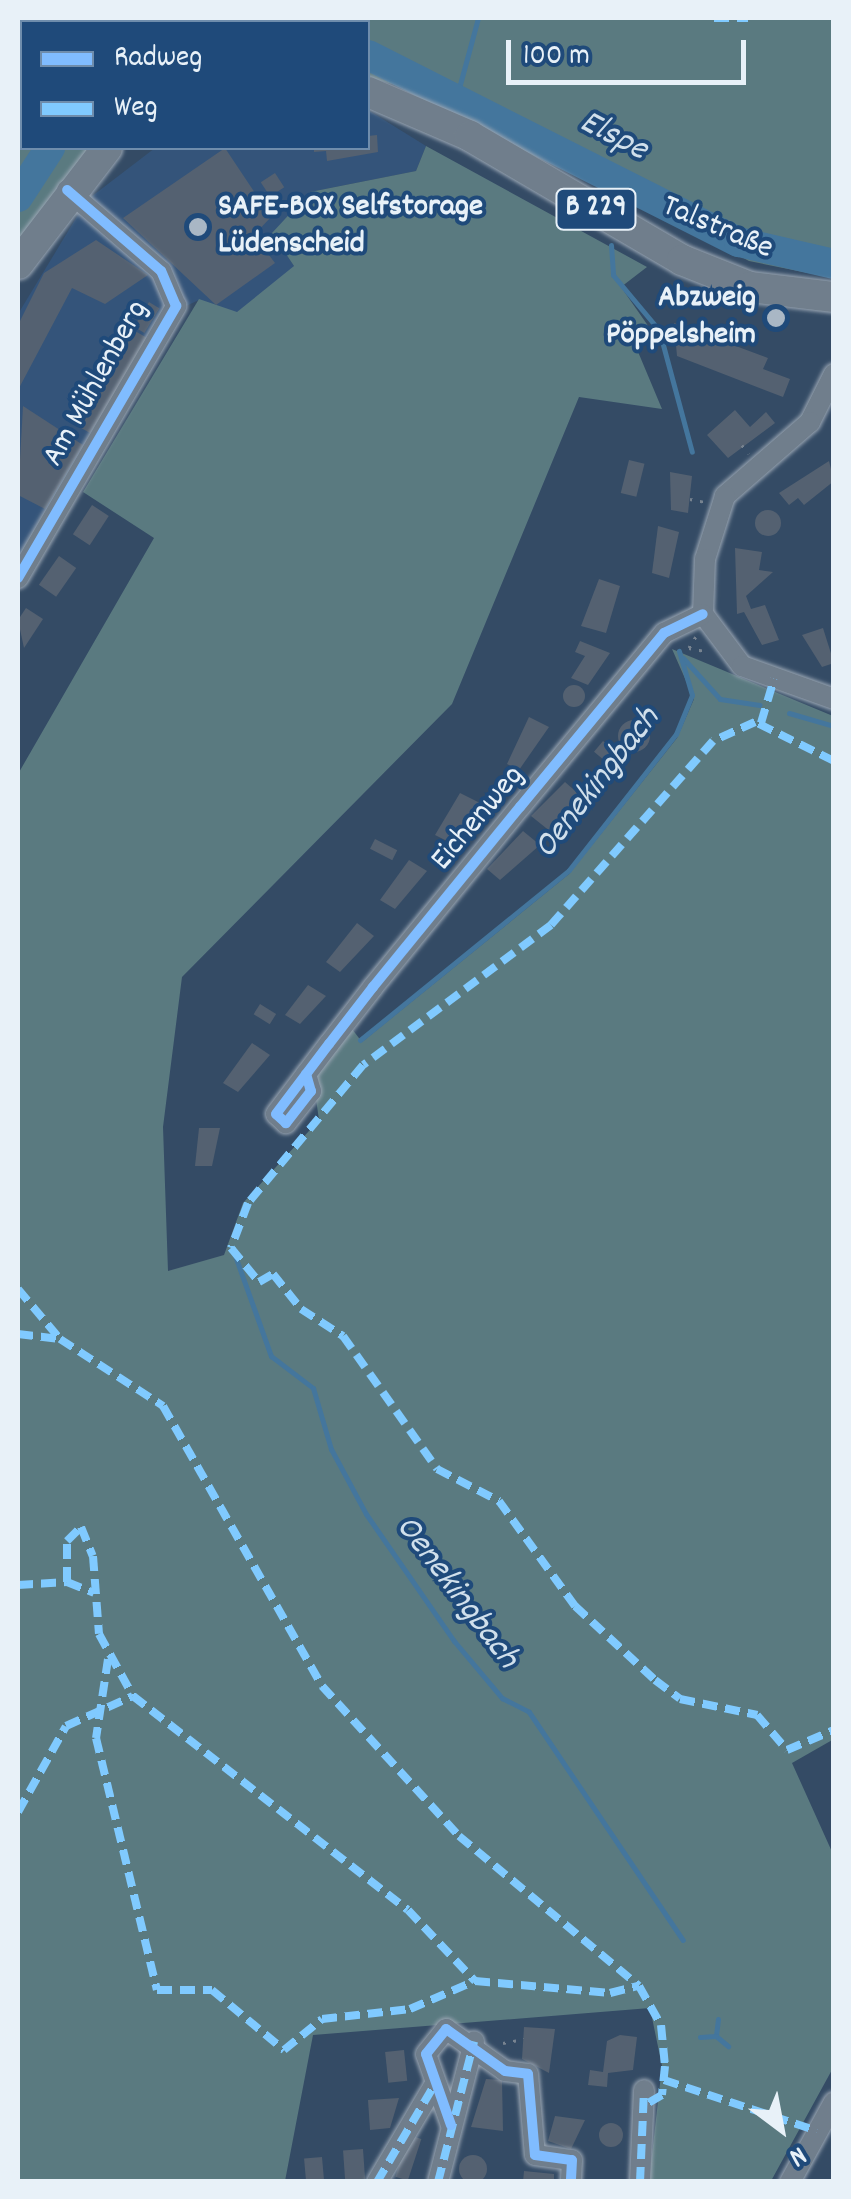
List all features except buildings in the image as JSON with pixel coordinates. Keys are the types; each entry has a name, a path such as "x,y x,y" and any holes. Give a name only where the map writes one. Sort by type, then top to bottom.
{"main road":[{"name":"Talstraße","path":"370,93 470,136 682,260 750,287 834,296"},
{"path":"18,264 67,190 105,150"}],"street":[{"name":"Am Mühlenberg","path":"18,578 176,306 161,271 67,190"},
{"path":"834,374 810,422 725,496 705,559 702,614 742,666 834,698"},
{"name":"Eichenweg","path":"306,1074 664,633 702,614"},
{"path":"451,2125 426,2054 433,2037 446,2029 481,2048 505,2072 528,2074 535,2155 572,2160 572,2182"},
{"path":"438,2182 451,2125 481,2048"},
{"path":"377,2182 434,2084"},
{"path":"640,2182 644,2090"},
{"path":"790,2182 834,2102"}],"path":[{"path":"481,2048 524,2040"}],"shaded area":[{"path":"370,111 426,146 416,171 310,192 280,245 294,266 284,280 236,313 199,300 166,315 18,565 18,314 87,200 152,150 370,150"}],"green space":[{"path":"18,18 833,18 833,278 749,261 446,100 370,78 370,20 20,20 20,150 91,150 18,241"},
{"path":"426,146 647,267 621,287 651,330 636,347 662,409 579,397 452,704 182,977 163,1127 168,1271 224,1255 243,1203 319,1120 313,1078 352,1029 362,1042 569,874 677,738 694,699 672,649 833,716 834,1739 792,1763 833,1854 833,2068 771,2181 649,2181 662,2066 650,2008 313,2035 285,2181 18,2182 18,774 154,538 83,492 199,299 237,312 294,266 272,233 310,192 416,171"}],"waterway":[{"path":"456,99 478,18"},
{"name":"Elspe","path":"370,56 739,242 834,264"},
{"name":"Elspe","path":"18,197 49,150"},
{"name":"Oenekingbach","path":"688,223 690,219"},
{"name":"Oenekingbach","path":"611,245 613,275 659,330 692,452"},
{"name":"Oenekingbach","path":"360,1040 569,870 676,734 692,695 679,651"},
{"path":"683,658 720,699 760,705"},
{"path":"789,713 834,726"},
{"name":"Oenekingbach","path":"233,1250 271,1356 313,1388 331,1449 366,1514 454,1641 502,1698 529,1712 683,1940"},
{"path":"718,2019 716,2036 728,2046"},
{"path":"700,2037 716,2036"}],"marked path":[{"path":"58,20 63,18"},
{"path":"188,20 196,18"},
{"path":"714,18 748,18"},
{"path":"761,723 774,679"},
{"path":"834,761 755,722 713,741 551,925 363,1065 248,1203 231,1248 259,1282 273,1274 301,1309 343,1336 437,1469 499,1501 575,1606 655,1680 680,1699 757,1715 787,1750 834,1730"},
{"path":"18,1289 60,1339"},
{"path":"18,1334 60,1339 163,1406 322,1686 459,1836 639,1986 661,2025 665,2066 662,2095 643,2106"},
{"path":"67,1582 67,1541 81,1527 93,1556 99,1634 133,1696 408,1910 475,1981"},
{"path":"18,1585 67,1582 94,1593"},
{"path":"108,1659 96,1738 157,1990 212,1990 284,2050 322,2019 410,2009 475,1981 610,1993 639,1986"},
{"path":"18,1812 66,1726 133,1696"},
{"path":"438,2182 474,2042"},
{"path":"664,2080 817,2131"},
{"path":"377,2182 435,2084"},
{"path":"640,2182 644,2090"}],"cycle path":[{"path":"18,578 176,306 161,271 67,190"},
{"path":"306,1074 311,1091 286,1123 276,1114 329,1044 373,987 520,807 664,633 703,614"},
{"path":"451,2125 426,2054 446,2029 505,2071 528,2074 535,2155 572,2160 571,2182"}],"place":[{"name":"SAFE-BOX Selfstorage Lüdenscheid","path":"198,227"},
{"name":"Abzweig Pöppelsheim","path":"776,318"}]}
